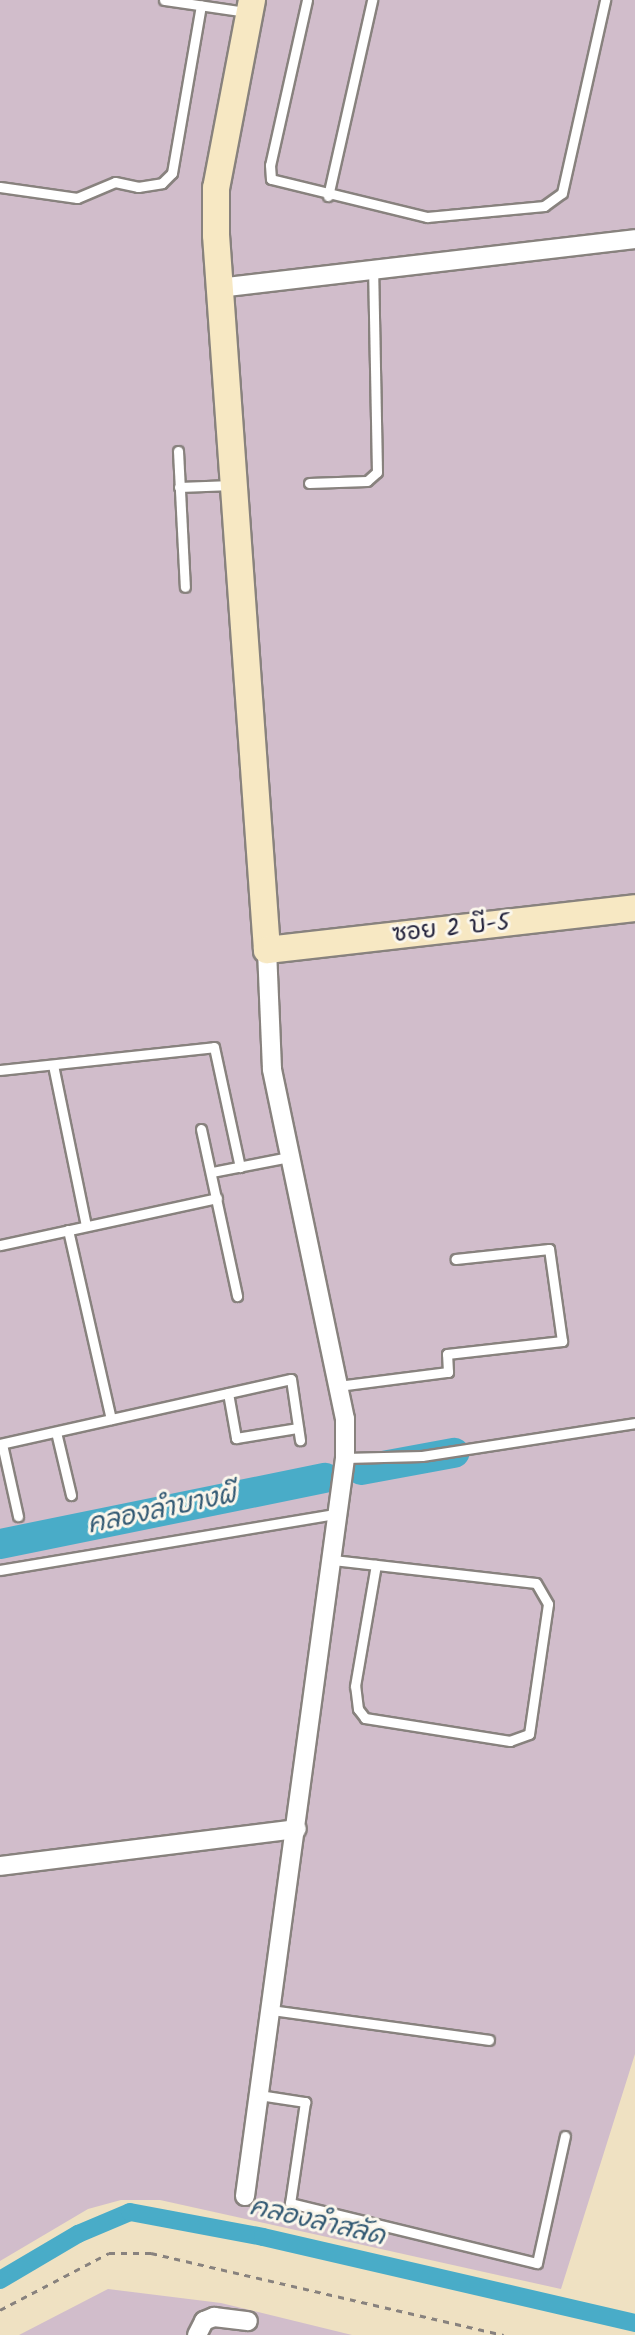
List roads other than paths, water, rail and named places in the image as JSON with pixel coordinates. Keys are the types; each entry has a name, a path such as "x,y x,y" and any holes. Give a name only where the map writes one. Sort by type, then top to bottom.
{"street":[{"path":"245,2196 345,1458 338,1386 272,1069 267,950 219,288 216,188 250,6"},
{"path":"219,288 635,239"},
{"name":"ซอย 2 บี-5","path":"267,950 635,908"},
{"path":"0,1866 297,1829"},
{"path":"197,2335 204,2321 214,2317 248,2321"}],"lane":[{"path":"164,0 201,5 250,6"},
{"path":"307,0 269,173 276,183 427,217 554,202 566,182 605,0"},
{"path":"328,196 372,0"},
{"path":"0,187 77,198 115,182 138,187 162,183 172,173 201,5"},
{"path":"309,483 367,481 377,472 373,268"},
{"path":"178,451 185,587"},
{"path":"179,487 232,485"},
{"path":"0,1070 214,1047 240,1167"},
{"path":"53,1065 86,1226"},
{"path":"201,1129 237,1296"},
{"path":"212,1172 289,1157"},
{"path":"0,1245 217,1198"},
{"path":"68,1230 111,1419"},
{"path":"338,1386 448,1372 447,1354 562,1341 549,1249 456,1259"},
{"path":"18,1516 1,1444 291,1379 300,1440"},
{"path":"228,1393 236,1438 298,1428"},
{"path":"345,1458 422,1456 635,1423"},
{"path":"56,1432 71,1495"},
{"path":"0,1570 339,1513"},
{"path":"333,1560 536,1583 545,1593 529,1734 510,1741 365,1718 355,1686 376,1565"},
{"path":"271,2010 489,2040"},
{"path":"259,2095 305,2102 290,2203 537,2263 565,2136"}],"waterway":[{"name":"คลองลำบางผี","path":"361,1470 454,1453"},
{"name":"คลองลำบางผี","path":"0,1544 325,1478"},
{"name":"คลองลำสลัด","path":"0,2280 78,2234 130,2212 263,2237 635,2323"}]}
